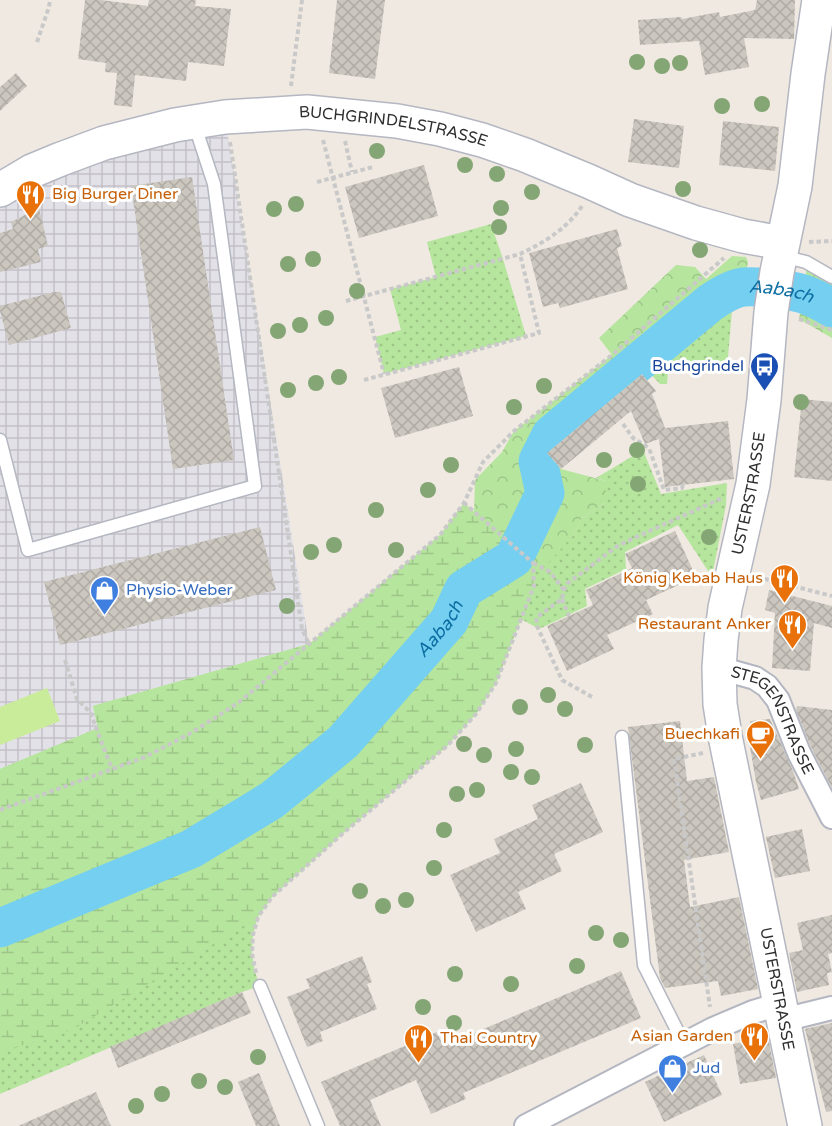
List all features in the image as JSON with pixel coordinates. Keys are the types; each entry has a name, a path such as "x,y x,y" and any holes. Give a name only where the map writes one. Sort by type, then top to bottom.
{"main road":[{"name":"USTERSTRASSE","path":"805,1126 727,748 720,704 719,668 725,608 753,483 765,392 785,314 795,186 819,0"},
{"name":"BUCHGRINDELSTRASSE","path":"0,190 32,171 72,155 175,125 225,117 312,112 397,121 482,140 525,155 630,200 696,223 743,236 789,255"}],"street":[{"name":"STEGENSTRASSE","path":"719,668 755,678 767,686 778,700 799,753 832,817"},
{"path":"526,1126 713,1029 753,1012 832,1008"}],"lane":[{"path":"0,440 28,550 255,486 214,184 193,122"},
{"path":"789,255 832,277"},
{"path":"621,737 644,965 684,1044"},
{"path":"260,986 318,1126"}],"path":[{"path":"37,42 50,0"},
{"path":"302,0 290,94 309,96 333,178 384,375"},
{"path":"225,117 302,629 309,644"},
{"path":"345,141 352,172"},
{"path":"317,182 373,167"},
{"path":"345,301 520,254 557,233 578,212 596,184"},
{"path":"789,255 832,241"},
{"path":"0,810 145,757 191,733 238,703 440,535 464,503 483,462 514,431 612,355 731,252"},
{"path":"364,380 539,333 520,254"},
{"path":"785,314 832,330"},
{"path":"623,424 633,438 649,448 664,490 682,488 683,484"},
{"path":"569,616 562,599 568,583 619,545 753,483"},
{"path":"464,503 533,563 550,572 564,590"},
{"path":"260,986 252,954 253,934 258,917 272,897 341,835 447,746 476,714 496,683 534,586 533,563"},
{"path":"734,571 832,596"},
{"path":"562,599 537,617 536,624 562,680 592,697"},
{"path":"64,660 77,699 90,712 112,769"},
{"path":"713,1029 674,759 727,748"}],"shaded area":[{"path":"225,117 309,644 93,706 98,728 0,769 0,190"}],"green space":[{"path":"491,224 526,336 384,374 375,337 401,330 390,289 436,277 427,242"},
{"path":"732,256 746,257 748,262 740,307 694,324 642,374 548,452 561,469 606,481 606,502 582,518 572,537 549,562 533,563 474,513 475,480 502,452 514,431 612,355 599,338 676,265 695,267 706,279"},
{"path":"806,262 832,277 832,338 799,319 806,282"},
{"path":"732,310 727,369 668,371 667,384 660,384 647,370 694,324"},
{"path":"643,450 661,494 727,483 726,505 712,577 678,525 625,552 626,569 585,589 587,606 539,629 521,619 496,683 476,714 447,746 341,835 272,897 258,917 253,935 252,954 260,986 0,1094 0,769 98,728 93,706 309,644 440,535 464,503 533,563 572,537 582,518 606,502 606,481 596,478"},
{"path":"464,503 533,563 534,586 496,683 476,714 447,746 341,835 272,897 258,917 72,1030 0,1052 0,769 98,728 93,706 309,644 440,535"},
{"path":"47,688 60,721 0,745 0,707"}],"building":[{"path":"85,0 148,6 149,0 196,0 195,6 231,9 224,66 188,62 186,81 135,75 132,107 114,105 117,73 105,72 106,63 78,59"},
{"path":"337,0 385,0 375,79 329,73"},
{"path":"757,0 795,0 794,39 744,38 749,67 705,75 699,41 640,45 638,20 681,17 682,19 719,12 720,17 755,10"},
{"path":"16,73 27,86 0,111 0,87"},
{"path":"634,119 684,126 679,168 628,162"},
{"path":"723,121 779,127 775,171 719,165"},
{"path":"424,165 438,216 359,238 345,187"},
{"path":"192,177 234,460 173,469 131,186"},
{"path":"39,208 48,246 38,249 41,262 0,272 0,233 13,229 11,222"},
{"path":"617,229 622,246 617,248 628,289 560,308 558,303 543,307 529,253"},
{"path":"61,292 71,328 9,345 0,306"},
{"path":"459,367 473,416 395,438 381,388"},
{"path":"642,374 656,391 652,394 665,428 728,421 734,479 665,487 659,439 645,444 631,411 561,469 547,453"},
{"path":"802,399 832,402 832,481 794,477"},
{"path":"260,527 276,590 60,645 44,582"},
{"path":"675,531 696,577 646,600 653,614 607,635 614,649 567,671 547,626 593,605 586,590 632,568 625,554"},
{"path":"769,590 832,606 832,628 814,623 810,671 772,668 775,613 765,610"},
{"path":"797,706 832,710 832,788 811,747 796,710"},
{"path":"770,719 799,789 761,800 749,741 751,741 750,721"},
{"path":"680,721 687,781 714,777 729,852 684,860 690,907 739,897 758,989 721,996 718,981 665,988 660,978 628,727"},
{"path":"581,783 603,832 554,854 562,871 518,892 526,909 476,932 450,875 500,853 494,839 538,819 532,805"},
{"path":"802,829 810,871 775,878 766,837"},
{"path":"832,915 832,953 828,954 832,972 827,973 829,985 797,992 789,953 803,950 797,923"},
{"path":"362,956 372,982 367,984 377,1009 320,1032 323,1041 307,1047 287,997 310,988 306,979"},
{"path":"621,971 641,1018 463,1093 466,1099 431,1114 416,1080 370,1100 381,1126 340,1126 321,1082 437,1032 443,1046"},
{"path":"242,992 251,1013 118,1068 110,1047"},
{"path":"832,1023 832,1111 826,1112 805,1029"},
{"name":"Asian Garden","path":"768,1037 776,1078 740,1084 733,1044"},
{"path":"704,1055 722,1095 664,1122 645,1082 664,1073 673,1093 676,1092 673,1069"},
{"path":"259,1073 280,1126 256,1126 238,1082"},
{"path":"96,1092 111,1126 18,1126"}],"waterway":[{"name":"Aabach","path":"0,928 191,849 272,800 343,742 449,621 464,589 514,558 545,493 538,461 551,435 710,303 734,289 757,287 789,290 817,299 832,308"}],"place":[{"name":"Big Burger Diner","path":"31,220"},
{"name":"Buchgrindel","path":"765,392"},
{"name":"König Kebab Haus","path":"784,604"},
{"name":"Physio-Weber","path":"105,616"},
{"name":"Restaurant Anker","path":"792,650"},
{"name":"Buechkafi","path":"761,760"},
{"name":"Asian Garden","path":"754,1062"},
{"name":"Thai Country","path":"419,1064"},
{"name":"Jud","path":"672,1094"}]}
